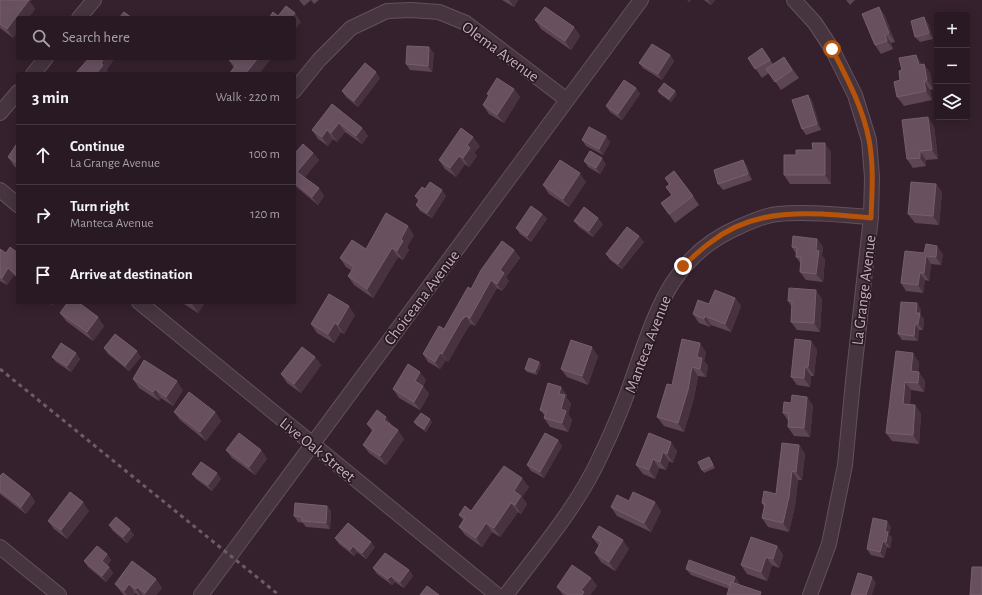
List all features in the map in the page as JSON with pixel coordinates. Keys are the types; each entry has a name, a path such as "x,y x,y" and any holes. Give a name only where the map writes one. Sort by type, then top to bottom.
{"street":[{"path":"81,16 94,0"},
{"name":"Choiceana Avenue","path":"201,595 311,444 641,0"},
{"name":"La Grange Avenue","path":"794,0 815,23 832,49 855,95 869,140 872,177 871,218 845,465 829,544 810,595"},
{"name":"Olema Avenue","path":"296,89 319,60 351,28 387,11 410,10 439,12 466,23 567,100"},
{"path":"35,72 44,60"},
{"path":"0,113 16,94"},
{"path":"0,190 16,203"},
{"name":"Manteca Avenue","path":"506,595 575,503 600,457 627,394 663,299 683,266 712,241 731,230 776,214 800,213 871,218"},
{"name":"Live Oak Street","path":"141,304 497,595"},
{"path":"0,547 60,595"}],"building":[{"path":"0,0 29,0 7,29 0,24"},
{"path":"286,6 295,13 293,16 278,16"},
{"path":"545,7 574,27 565,41 535,20"},
{"path":"879,7 889,33 885,35 887,41 875,45 862,14"},
{"path":"124,12 129,16 121,16"},
{"path":"273,12 278,16 270,16"},
{"path":"924,17 929,33 915,37 911,21"},
{"path":"652,44 670,55 658,74 639,63"},
{"path":"407,46 429,47 428,66 406,64"},
{"path":"762,48 770,60 755,69 748,58"},
{"path":"916,55 919,65 924,64 927,80 924,81 926,91 897,97 894,82 900,80 899,71 902,70 899,58"},
{"path":"784,57 792,70 775,82 766,69"},
{"path":"87,60 103,60 101,63 103,65 98,72 77,72"},
{"path":"229,60 256,60 247,72 231,72 236,65"},
{"path":"365,63 376,72 354,101 342,91"},
{"path":"497,78 514,89 497,115 483,105 489,95 487,94"},
{"path":"624,80 636,88 618,114 606,106"},
{"path":"664,83 675,91 669,99 658,91"},
{"path":"808,95 817,124 802,129 792,100"},
{"path":"332,104 362,128 356,136 339,123 331,133 327,130 322,137 312,130"},
{"path":"928,117 932,150 920,151 920,158 907,159 902,120"},
{"path":"589,127 606,136 599,149 582,140"},
{"path":"461,128 473,137 467,145 470,148 463,158 459,156 450,168 439,160"},
{"path":"812,143 825,143 825,175 784,175 784,155 796,155 796,150 813,150"},
{"path":"303,144 313,153 297,172 319,188 312,197 296,184 296,152"},
{"path":"16,145 16,162 8,157"},
{"path":"590,151 602,158 596,168 584,161"},
{"path":"560,160 580,173 563,199 543,185"},
{"path":"743,160 748,174 718,184 714,170"},
{"path":"674,171 693,196 669,214 661,203 672,195 666,187 670,184 665,178"},
{"path":"430,182 442,190 427,213 416,205 420,199 415,196 422,187 425,189"},
{"path":"911,182 936,184 933,216 908,214"},
{"path":"531,206 542,214 527,236 516,228"},
{"path":"584,207 598,218 589,231 574,221"},
{"path":"386,213 408,226 401,239 403,241 397,251 392,248 367,289 348,276 354,267 340,258 352,240 366,249"},
{"path":"627,227 639,236 618,264 606,254"},
{"path":"793,236 817,239 816,250 819,251 816,274 800,272 801,257 796,257 797,248 792,247"},
{"path":"502,241 514,250 500,270 504,273 497,284 491,280 470,318 466,316 461,321 442,354 440,353 435,362 423,354 439,326 444,329 468,287 471,289 481,270"},
{"path":"926,244 937,246 936,257 926,256 924,273 920,273 918,285 901,283 905,251 924,253"},
{"path":"10,247 16,252 16,274 8,268 2,278 0,277 0,249 6,253"},
{"path":"789,288 816,290 814,323 791,322 792,301 788,301"},
{"path":"715,290 735,298 725,324 705,316 704,319 693,314 698,300 709,304"},
{"path":"329,294 349,306 338,325 335,323 328,334 311,324"},
{"path":"901,302 917,303 916,313 920,313 918,324 915,324 914,336 898,334"},
{"path":"67,304 81,304 98,317 87,332 60,313"},
{"path":"115,334 137,351 125,366 104,348"},
{"path":"682,339 700,343 697,357 702,358 700,369 692,367 688,390 678,423 657,417 667,384 672,385"},
{"path":"795,339 811,341 808,367 805,367 804,378 791,377"},
{"path":"571,340 592,347 582,376 561,369"},
{"path":"61,343 76,353 67,366 52,357"},
{"path":"302,347 315,357 294,384 281,374"},
{"path":"896,351 913,353 911,371 919,372 918,383 905,382 903,404 915,405 913,435 886,433"},
{"path":"529,358 539,362 535,372 525,369"},
{"path":"144,360 177,381 166,397 155,389 153,392 133,379"},
{"path":"408,364 420,372 415,381 423,386 414,402 393,389"},
{"path":"548,383 561,387 559,394 565,395 561,409 566,411 562,423 544,418 546,412 540,410"},
{"path":"189,392 215,412 200,432 174,412"},
{"path":"792,395 807,397 804,428 788,427 789,413 783,413 784,402 791,403"},
{"path":"377,410 386,417 384,420 398,430 380,456 363,445 374,429 367,424"},
{"path":"421,413 430,419 424,429 414,422"},
{"path":"239,433 261,450 249,467 226,450"},
{"path":"545,433 558,440 540,472 527,465"},
{"path":"649,433 671,442 667,454 663,452 660,462 653,459 649,470 636,465"},
{"path":"782,443 799,445 796,472 792,471 789,497 783,523 762,518 765,504 762,503 764,491 776,494"},
{"path":"709,457 713,465 702,470 698,462"},
{"path":"201,462 217,473 208,485 192,474"},
{"path":"504,466 522,478 514,491 521,496 515,505 511,503 494,528 486,523 476,538 459,527 465,518 459,515 465,506 471,511"},
{"path":"3,473 30,494 21,507 0,491 0,476"},
{"path":"70,492 83,502 61,530 48,521"},
{"path":"633,492 655,502 644,523 611,507 617,495 629,501"},
{"path":"295,503 327,506 326,523 302,521 302,517 294,516"},
{"path":"116,517 130,529 123,537 109,525"},
{"path":"873,518 887,521 885,532 888,532 886,542 883,541 880,552 867,549"},
{"path":"348,523 371,542 362,553 353,546 350,550 335,538"},
{"path":"599,526 623,540 609,562 595,553 601,542 592,537"},
{"path":"751,537 777,546 773,559 766,557 761,572 741,565"},
{"path":"97,546 107,554 102,561 109,567 102,576 84,561"},
{"path":"385,553 409,570 400,582 391,576 388,579 373,568"},
{"path":"689,560 735,577 733,582 731,582 730,585 686,569"},
{"path":"132,561 156,579 145,593 137,587 136,589 129,584 124,591 115,584"},
{"path":"572,565 591,578 581,590 584,592 582,595 568,595 557,587"},
{"path":"972,567 982,567 982,595 970,595"},
{"path":"858,573 872,577 866,595 851,595"},
{"path":"731,582 761,592 760,595 727,595"},
{"path":"427,586 439,595 420,595"}],"railway":[{"path":"0,369 279,595"}],"route":[{"path":"683,266 712,241 731,230 776,214 830,214 871,218 872,177 869,140 855,95 832,49"}]}
